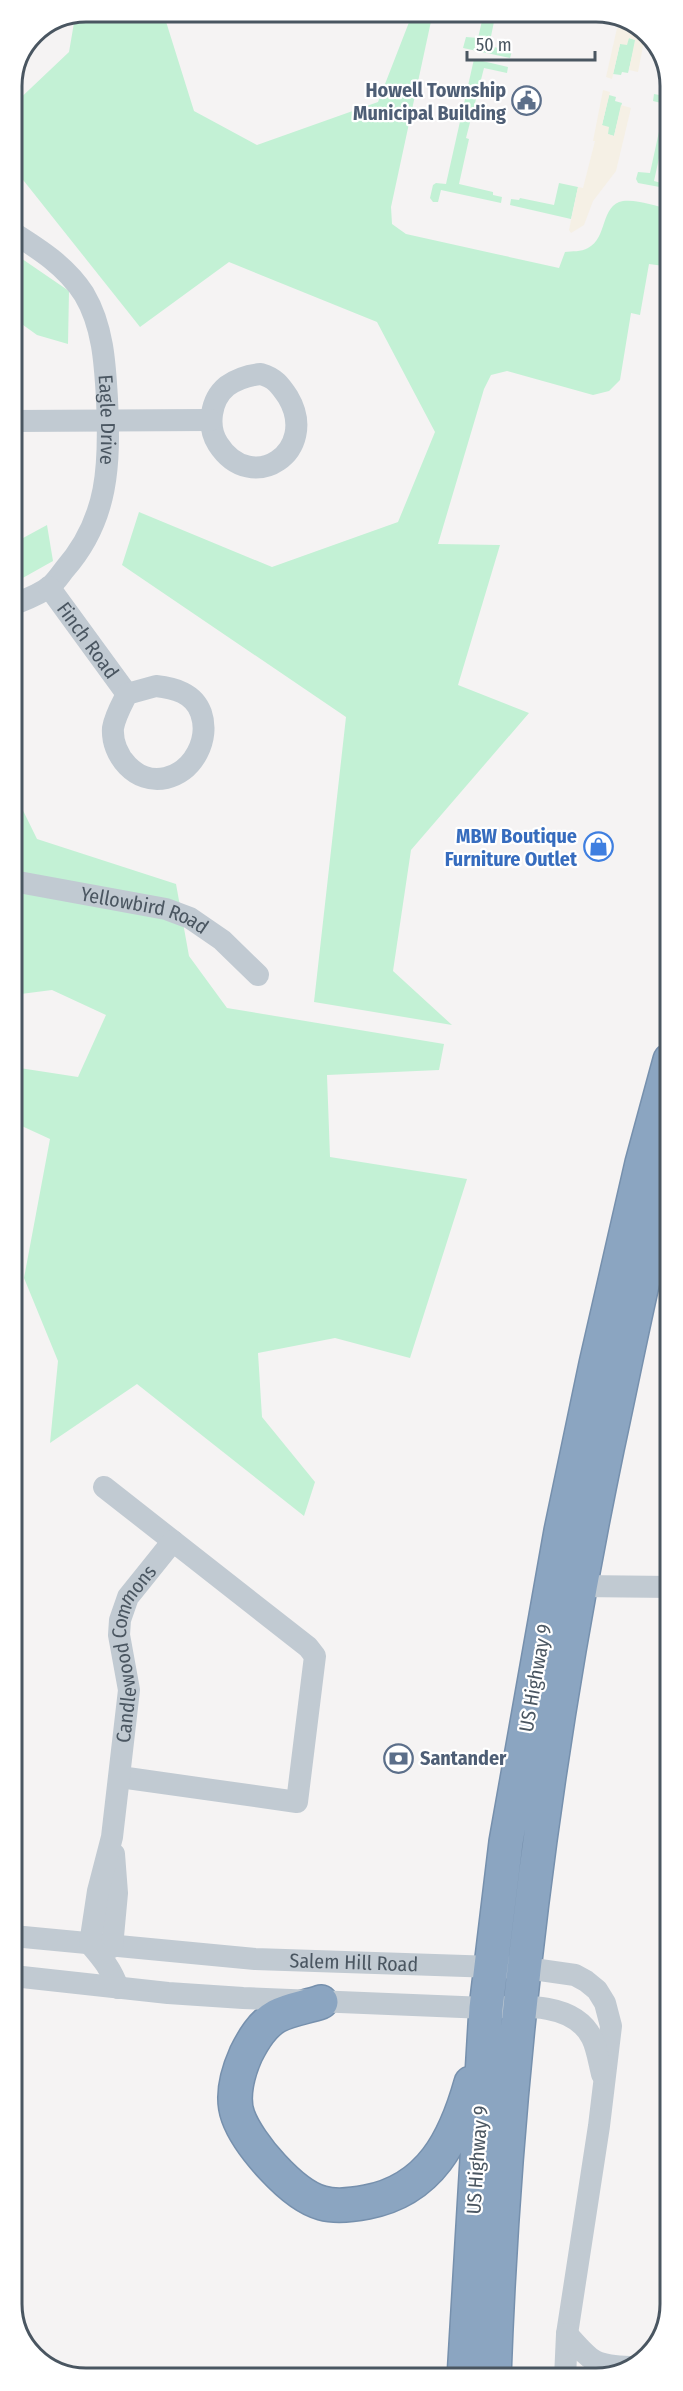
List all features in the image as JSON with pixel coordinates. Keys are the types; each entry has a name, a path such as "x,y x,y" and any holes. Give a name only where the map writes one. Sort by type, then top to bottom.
{"highway":[{"name":"US Highway 9","path":"465,2368 486,2018 506,1842 561,1531 596,1364 642,1163 660,1097"},
{"name":"US Highway 9","path":"494,2368 501,2220 522,2006 541,1836 563,1682 594,1510 659,1265"},
{"path":"321,2002 277,2016 253,2039 240,2067 236,2095 238,2116 252,2141 274,2168 296,2189 320,2203 352,2205 377,2200 412,2184 433,2166 451,2139 461,2115 486,2018"}],"street":[{"name":"Eagle Drive","path":"22,238 60,266 92,308 105,360 108,421 108,456 101,506 83,546 49,587 22,600"},
{"path":"22,421 210,420"},
{"name":"Finch Road","path":"49,587 127,694"},
{"name":"Finch Road","path":"156,686 179,690 191,699 199,708 204,731 202,742 192,763 165,778 136,773 126,765 119,756 114,742 114,728 127,694 156,686"},
{"name":"Yellowbird Road","path":"22,883 166,909 190,918 222,939 258,975"},
{"name":"Candlewood Commons","path":"104,1487 308,1647 315,1656 297,1802 120,1777"},
{"name":"Candlewood Commons","path":"101,1946 98,1891 112,1837 129,1690 119,1635 121,1614 128,1597 173,1541"},
{"path":"580,1586 660,1587"},
{"name":"Salem Hill Road","path":"22,1937 255,1959 490,1969 526,1968 575,1975 597,1990 605,2003 611,2026 567,2334 565,2368"},
{"path":"101,1946 118,1988"},
{"name":"Salem Hill Road","path":"22,1977 168,1993 321,2002 486,2018 522,2006 565,2013 578,2020 592,2038 604,2081"},
{"path":"567,2334 589,2358 599,2364 615,2366"}],"green space":[{"path":"86,22 166,22 194,111 257,145 378,102 409,23 431,23 391,207 392,224 406,234 559,268 565,252 582,250 594,243 599,237 607,215 616,204 623,201 634,201 660,206 660,265 649,264 640,315 631,313 620,380 609,391 593,395 507,371 491,375 484,389 438,544 500,545 458,685 529,713 411,850 393,971 452,1025 314,1002 346,717 122,565 139,512 272,567 398,522 435,432 377,322 229,262 140,327 22,179 22,97 69,52 74,24"},
{"path":"482,23 494,23 489,46 512,51 510,58 463,48 466,37 478,38"},
{"path":"629,38 636,40 628,73 613,74 620,44"},
{"path":"474,59 508,67 507,73 484,68 466,138 469,139 459,184 493,192 493,195 502,197 501,203 441,190 438,202 433,202 430,198 433,185 446,184"},
{"path":"654,94 660,95 660,103 653,101"},
{"path":"609,95 616,97 615,101 622,103 614,136 607,134 602,125"},
{"path":"660,127 660,154 654,181 660,183 660,187 638,183 636,179 638,172 650,173"},
{"path":"559,183 578,187 571,219 510,205 511,199 519,200 520,198 554,205"},
{"path":"22,259 69,291 68,344 37,335 22,324"},
{"path":"47,525 53,561 22,578 22,539"},
{"path":"22,808 37,839 176,884 189,956 227,1008 444,1044 439,1070 327,1075 330,1157 467,1179 410,1358 335,1338 258,1353 262,1417 315,1482 304,1516 137,1384 50,1443 58,1361 24,1278 50,1139 22,1126 22,1068 78,1077 106,1015 52,990 22,994"}],"sand":[{"path":"617,28 629,31 644,43 638,72 629,70 635,40 629,38 627,45 620,44 612,79 606,77"},
{"path":"603,90 610,92 602,125 609,127 608,134 614,136 621,105 631,108 616,171 593,201 584,225 571,233 569,230 578,187 583,188 595,141 593,141"}],"place":[{"name":"Howell Township Municipal Building","path":"527,101"},
{"name":"MBW Boutique Furniture Outlet","path":"598,847"},
{"name":"Santander","path":"399,1758"}]}
